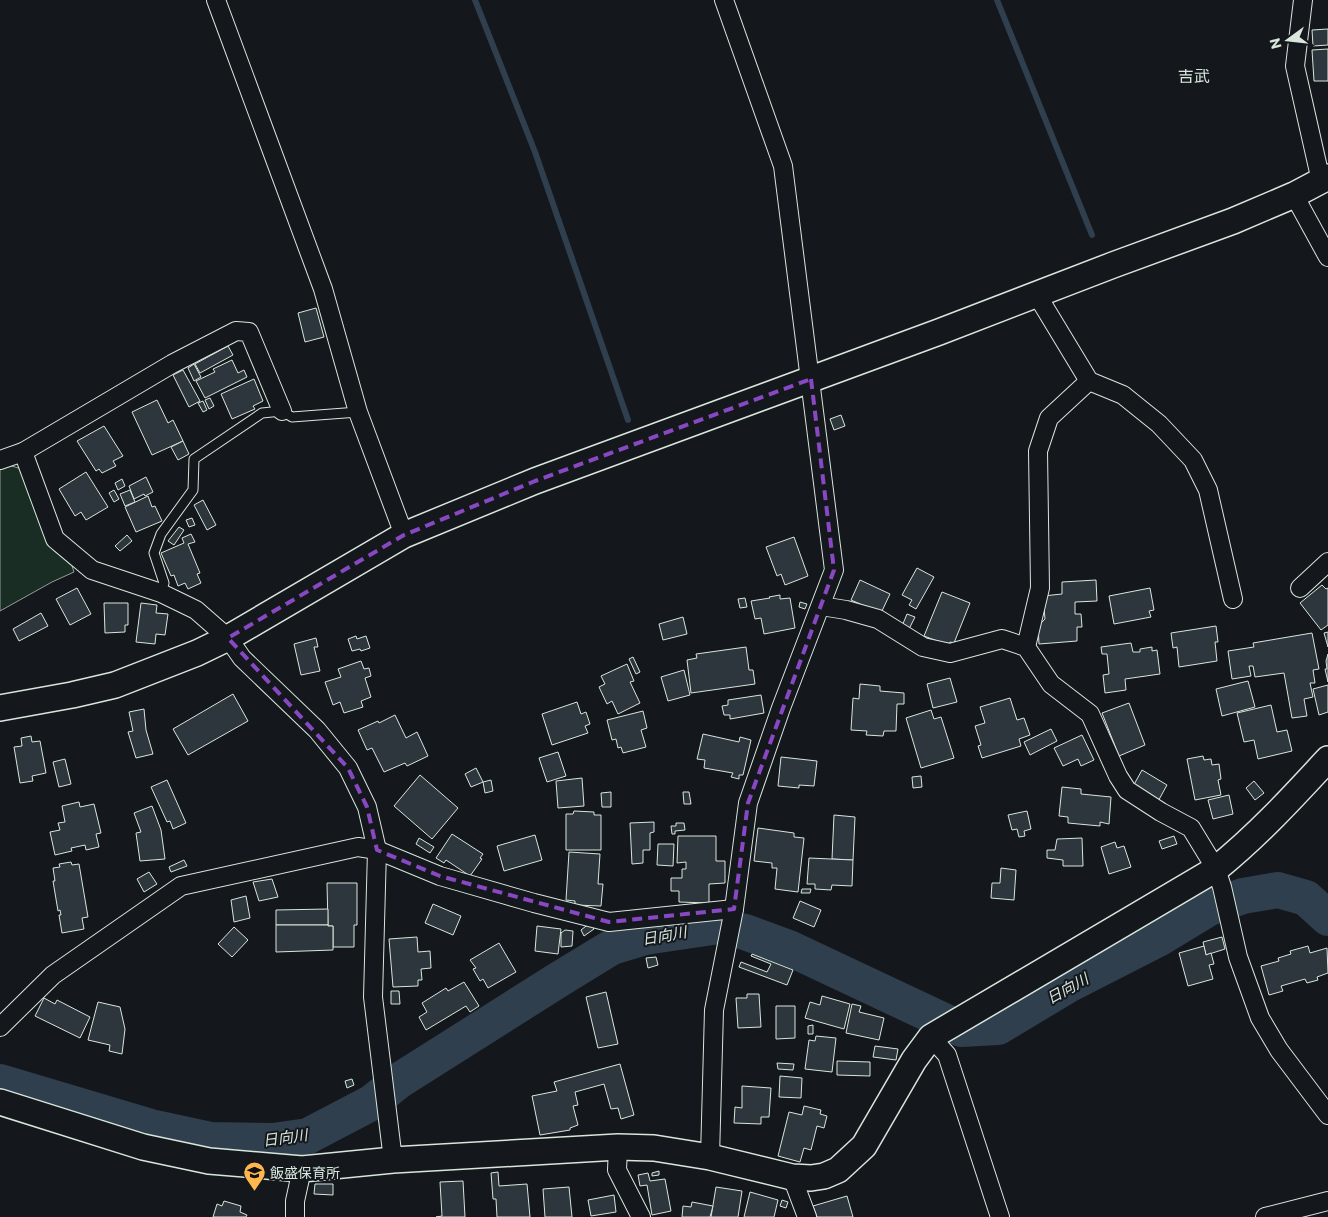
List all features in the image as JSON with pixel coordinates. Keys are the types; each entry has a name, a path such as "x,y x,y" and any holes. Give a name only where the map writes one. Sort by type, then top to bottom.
{"street":[{"path":"216,0 323,289 358,412 404,535"},
{"path":"710,1157 714,1010 734,909 748,803 781,708 834,570 783,166 724,0"},
{"path":"0,708 115,685 197,653 228,638 404,535 535,481 748,404 1113,265 1234,222 1325,179 1295,66 1302,0"},
{"path":"1294,195 1328,257"},
{"path":"1037,295 1089,381 1123,396 1159,424 1192,460 1208,490 1233,599"},
{"path":"0,460 23,452 172,364 236,331 249,332 282,411"},
{"path":"1026,647 1040,588 1038,451 1049,418 1089,381"},
{"path":"23,452 55,539 92,570 161,593 196,610 228,638 242,658 317,730 348,768 367,807 378,850 373,997 393,1160"},
{"path":"1300,588 1328,562"},
{"path":"821,606 846,610 878,619 923,647 950,653 1002,639 1026,647 1051,684 1090,714 1118,776 1127,790 1161,812 1191,828 1219,878 1238,957 1260,1018 1279,1050 1328,1115"},
{"path":"0,1102 143,1147 210,1161 302,1169 393,1160 618,1147 654,1148 710,1157 792,1177 811,1178 824,1176 838,1170 864,1146 914,1060 934,1034 1219,878 1239,851 1272,820 1328,758"},
{"path":"0,1027 52,975 181,886 358,847 378,850 440,876 534,904 609,922 734,909"},
{"path":"934,1034 947,1055 1000,1217"},
{"path":"618,1147 617,1170 641,1217"},
{"path":"296,1217 295,1201 302,1169"},
{"path":"792,1177 808,1217"},
{"path":"1265,1217 1328,1201"}],"lane":[{"path":"161,593 164,583 154,553 161,534 193,490 194,458 262,413 282,411 292,416 358,412"}],"highlighted area":[{"path":"811,379 834,570 748,803 734,909 609,922 440,876 377,850 367,807 348,768 228,638 404,535 535,481"}],"green space":[{"path":"8,465 22,469 52,549 72,566 74,572 0,611 0,468"}],"building":[{"path":"1328,29 1328,45 1313,46 1312,30"},
{"path":"1328,49 1328,81 1314,81 1312,50"},
{"path":"316,308 324,337 305,342 298,313"},
{"path":"228,346 233,355 200,373 195,364"},
{"path":"232,360 238,373 244,370 247,377 205,398 196,381 215,372 213,369"},
{"path":"194,364 201,377 194,381 188,368"},
{"path":"183,370 200,401 189,407 173,375"},
{"path":"254,379 263,401 253,406 255,409 232,419 221,394"},
{"path":"210,398 214,406 209,409 205,400"},
{"path":"157,400 168,423 173,420 183,441 152,455 132,412"},
{"path":"203,401 207,410 203,412 198,403"},
{"path":"841,415 845,426 834,430 830,419"},
{"path":"104,426 123,456 113,461 116,466 102,473 99,469 96,471 77,441"},
{"path":"183,441 189,454 178,460 171,447"},
{"path":"86,472 108,507 86,520 81,512 75,516 59,489"},
{"path":"146,477 153,492 134,499 129,486"},
{"path":"122,479 125,486 118,490 115,483"},
{"path":"114,490 119,499 114,502 109,493"},
{"path":"130,490 135,502 125,506 120,494"},
{"path":"148,496 152,507 155,506 162,521 136,532 125,507"},
{"path":"203,500 216,525 207,530 194,505"},
{"path":"192,518 195,525 189,527 186,520"},
{"path":"179,527 184,530 174,545 168,541"},
{"path":"191,534 195,542 188,544 200,573 197,574 201,583 188,589 185,583 178,586 174,575 171,576 161,553 184,543 182,538"},
{"path":"127,535 132,541 120,551 115,546"},
{"path":"794,537 808,576 785,585 781,574 777,576 766,547"},
{"path":"917,568 934,577 916,609 909,605 912,600 902,595"},
{"path":"860,580 890,594 881,613 851,600"},
{"path":"1096,580 1097,601 1075,602 1075,614 1081,614 1082,627 1077,627 1077,641 1039,644 1038,626 1045,619 1043,596 1062,594 1062,582"},
{"path":"1322,585 1326,589 1328,588 1328,625 1321,630 1300,603"},
{"path":"77,588 91,614 70,625 56,599"},
{"path":"1150,588 1154,610 1149,611 1151,617 1114,624 1109,596"},
{"path":"942,592 970,603 954,643 950,642 948,645 924,636"},
{"path":"780,595 780,599 790,598 795,628 764,634 761,618 755,619 751,601"},
{"path":"745,598 747,607 740,608 738,599"},
{"path":"800,602 807,604 805,609 799,607"},
{"path":"104,603 128,603 128,625 125,625 125,632 105,633"},
{"path":"141,603 157,605 156,613 168,614 165,635 156,634 155,644 136,642"},
{"path":"41,613 48,626 19,641 13,629"},
{"path":"907,614 915,617 909,629 902,626"},
{"path":"683,617 687,634 663,640 659,624"},
{"path":"1216,626 1218,642 1215,642 1217,661 1179,667 1177,647 1173,648 1171,633"},
{"path":"1328,632 1328,647 1324,633"},
{"path":"1312,633 1319,669 1313,670 1315,683 1310,683 1313,697 1304,699 1307,716 1292,718 1284,673 1255,677 1253,666 1249,666 1251,676 1232,679 1228,651 1254,647 1253,643"},
{"path":"356,636 357,639 366,636 370,648 352,651 348,639"},
{"path":"316,638 318,647 314,647 320,671 301,675 294,644"},
{"path":"1131,643 1133,652 1140,652 1140,649 1152,647 1152,651 1157,650 1160,674 1125,679 1126,690 1105,693 1103,675 1109,674 1107,654 1102,654 1101,647"},
{"path":"746,647 749,670 753,670 755,684 691,693 687,660 697,658 696,654"},
{"path":"1328,654 1328,682 1325,669 1327,669 1326,661"},
{"path":"633,657 640,672 636,674 629,659"},
{"path":"361,661 364,669 369,668 371,676 365,678 371,697 361,701 363,707 344,713 340,702 333,705 325,682 341,677 338,669"},
{"path":"627,664 634,681 630,682 640,703 618,714 612,701 607,704 599,687 605,684 601,676"},
{"path":"684,670 690,695 668,701 661,677"},
{"path":"950,678 957,702 933,708 927,684"},
{"path":"1248,681 1255,707 1222,716 1216,689"},
{"path":"860,684 880,686 880,691 904,693 904,704 897,704 896,731 884,731 883,736 866,735 867,731 851,730 853,698 859,699"},
{"path":"1328,685 1328,712 1319,715 1313,689"},
{"path":"233,694 248,721 188,755 173,729"},
{"path":"761,695 764,713 730,719 730,715 724,715 722,706 728,705 728,700"},
{"path":"1010,698 1017,720 1024,718 1030,735 1019,739 1021,746 982,758 978,746 981,745 975,726 985,723 980,707"},
{"path":"577,702 581,714 586,712 590,724 585,726 588,733 552,745 542,714"},
{"path":"1129,703 1145,745 1119,756 1102,713"},
{"path":"1271,705 1277,732 1287,730 1292,751 1258,759 1254,740 1244,742 1237,713"},
{"path":"144,709 146,730 153,754 136,758 128,732 133,731 129,712"},
{"path":"931,710 934,719 941,717 954,758 921,768 906,718"},
{"path":"643,711 647,728 641,730 646,747 623,753 621,747 618,748 616,739 612,740 607,720"},
{"path":"395,715 406,738 417,732 428,756 407,766 405,763 384,772 372,748 367,750 358,730"},
{"path":"1051,729 1057,741 1030,755 1024,742"},
{"path":"703,734 739,742 740,737 751,740 743,775 739,775 739,779 731,777 733,773 704,768 705,760 697,759"},
{"path":"1082,735 1094,760 1081,766 1078,759 1063,766 1054,748"},
{"path":"31,736 32,742 40,741 46,773 32,776 33,781 20,783 14,747 22,746 21,738"},
{"path":"558,752 566,776 547,782 539,758"},
{"path":"1203,756 1204,760 1211,759 1212,765 1219,764 1221,779 1218,780 1221,795 1195,800 1187,759"},
{"path":"781,757 817,761 814,786 799,785 799,788 778,786"},
{"path":"65,759 71,784 59,787 53,762"},
{"path":"476,768 483,782 471,787 465,774"},
{"path":"1142,770 1167,785 1156,805 1131,790"},
{"path":"420,775 458,808 432,839 394,806"},
{"path":"921,776 922,787 913,788 912,777"},
{"path":"582,778 584,806 558,808 556,781"},
{"path":"167,780 186,823 173,829 170,821 167,822 151,787"},
{"path":"491,780 493,791 485,793 483,782"},
{"path":"1254,781 1264,793 1255,800 1246,788"},
{"path":"1062,787 1081,789 1081,794 1111,797 1109,824 1100,822 1100,826 1068,823 1068,817 1059,816"},
{"path":"611,792 611,807 602,807 601,793"},
{"path":"683,792 689,792 691,804 684,804"},
{"path":"1229,795 1233,814 1213,819 1208,800"},
{"path":"79,802 80,807 94,804 101,833 96,834 99,847 86,850 85,845 71,848 72,851 55,855 50,832 60,830 58,823 65,822 62,806"},
{"path":"152,806 161,830 165,859 140,861 136,833 141,832 134,813"},
{"path":"574,811 594,812 594,815 601,815 601,850 566,850 566,814 573,814"},
{"path":"1027,811 1031,829 1024,831 1025,836 1019,837 1017,829 1012,830 1008,815"},
{"path":"834,815 855,817 853,860 832,859"},
{"path":"654,822 654,832 650,833 650,850 643,850 643,863 632,864 630,823"},
{"path":"676,823 684,823 685,830 675,831 675,834 672,834 671,826 676,826"},
{"path":"758,828 794,833 794,837 804,838 798,892 775,889 777,868 772,868 772,863 754,861"},
{"path":"452,834 483,854 480,858 482,859 470,876 446,860 444,863 436,858"},
{"path":"535,835 542,860 504,871 497,846"},
{"path":"678,836 716,836 716,861 725,861 725,883 709,884 709,903 679,902 679,891 671,891 671,878 682,878 682,869 686,869 686,862 677,863"},
{"path":"1174,836 1177,844 1162,849 1159,841"},
{"path":"419,838 434,847 430,853 416,844"},
{"path":"1082,838 1083,866 1063,866 1063,860 1047,858 1047,850 1055,850 1057,839"},
{"path":"1115,842 1117,848 1124,846 1131,867 1109,874 1101,847"},
{"path":"658,844 674,844 673,866 657,865"},
{"path":"569,852 600,854 598,884 603,884 601,906 575,905 575,901 566,900"},
{"path":"809,858 853,860 852,886 832,885 831,890 815,889 815,884 807,884"},
{"path":"184,860 187,866 171,872 169,867"},
{"path":"71,862 72,865 79,864 88,917 82,918 84,929 62,933 59,915 61,915 60,910 58,911 53,881 55,881 53,868 60,867 59,864"},
{"path":"1001,868 1016,870 1014,900 991,898 992,883 1000,883"},
{"path":"149,872 157,884 144,892 137,879"},
{"path":"272,879 278,897 259,901 253,882"},
{"path":"327,883 357,883 357,925 354,925 354,947 333,947 333,926 328,926"},
{"path":"802,889 811,889 810,893 801,893"},
{"path":"246,896 250,918 234,922 231,900"},
{"path":"800,901 821,910 814,927 793,918"},
{"path":"433,904 461,916 453,935 425,923"},
{"path":"328,909 328,925 276,925 276,910"},
{"path":"590,923 594,929 584,936 581,930"},
{"path":"276,925 333,926 333,950 276,952"},
{"path":"537,926 561,929 558,954 535,951"},
{"path":"234,927 248,940 232,957 218,944"},
{"path":"565,930 573,931 572,946 561,947 561,933"},
{"path":"417,937 418,952 430,951 431,968 421,969 422,980 418,980 418,986 393,987 389,939"},
{"path":"1222,937 1225,949 1206,955 1203,942"},
{"path":"499,943 516,972 488,988 483,979 480,981 473,969 476,968 470,960"},
{"path":"1204,946 1206,955 1211,953 1214,964 1209,965 1213,979 1188,986 1179,953"},
{"path":"1308,946 1310,953 1327,948 1328,973 1317,977 1318,980 1307,983 1305,979 1281,986 1283,991 1269,995 1261,966 1279,961 1278,958 1291,954 1290,951"},
{"path":"752,954 793,970 787,985 739,967 741,962 767,972 771,964 751,956"},
{"path":"656,957 658,965 648,968 646,958"},
{"path":"464,982 479,1006 470,1012 466,1006 426,1030 419,1017 427,1012 422,1003 446,988 448,991"},
{"path":"391,991 399,991 400,1004 391,1004"},
{"path":"606,992 618,1044 598,1048 586,997"},
{"path":"747,994 759,994 761,1027 738,1028 736,998 747,998"},
{"path":"822,996 850,1004 844,1029 805,1018 810,1002 820,1005"},
{"path":"44,998 55,1004 57,1000 90,1017 80,1038 35,1016"},
{"path":"98,1002 120,1007 125,1029 122,1054 109,1051 110,1045 88,1040"},
{"path":"852,1004 861,1006 859,1012 884,1018 879,1040 846,1033"},
{"path":"776,1006 795,1006 795,1038 776,1039"},
{"path":"813,1025 813,1034 808,1034 808,1026"},
{"path":"816,1036 836,1038 832,1072 805,1069 809,1040 815,1041"},
{"path":"875,1046 898,1049 896,1060 873,1057"},
{"path":"837,1061 870,1062 870,1076 837,1075"},
{"path":"777,1063 794,1064 793,1070 778,1069"},
{"path":"620,1064 634,1115 621,1119 618,1108 611,1109 604,1084 575,1092 578,1105 573,1106 578,1125 570,1128 570,1130 540,1135 532,1096 557,1091 554,1082"},
{"path":"780,1076 802,1078 801,1098 779,1097"},
{"path":"352,1079 354,1085 347,1088 345,1081"},
{"path":"742,1086 771,1088 769,1117 761,1117 761,1124 734,1123 735,1107 742,1108"},
{"path":"804,1106 821,1110 820,1114 827,1116 824,1128 817,1126 811,1150 804,1148 800,1162 778,1156 789,1112 802,1115"},
{"path":"659,1171 659,1175 652,1176 652,1173"},
{"path":"498,1172 499,1186 527,1184 530,1217 497,1217 496,1199 493,1199 491,1173"},
{"path":"648,1173 650,1181 665,1179 671,1211 652,1215 647,1185 640,1186 638,1175"},
{"path":"463,1181 465,1217 436,1217 442,1216 440,1182"},
{"path":"315,1184 333,1184 333,1195 314,1194"},
{"path":"569,1187 572,1217 545,1217 543,1189"},
{"path":"716,1187 742,1191 738,1217 711,1217"},
{"path":"750,1192 778,1200 774,1217 744,1217"},
{"path":"614,1195 616,1212 591,1216 588,1200"},
{"path":"847,1196 853,1217 817,1217 813,1206"},
{"path":"782,1200 788,1202 786,1208 780,1206"},
{"path":"224,1201 241,1206 240,1212 247,1215 246,1217 213,1217 217,1204 222,1206"},
{"path":"692,1202 713,1206 710,1217 682,1217 683,1206 691,1207"}],"waterway":[{"path":"475,0 535,152 628,420"},
{"path":"997,0 1092,235"},
{"name":"日向川","path":"0,1082 151,1127 211,1140 273,1141 308,1136 371,1103 400,1080 612,947 645,937 719,926 745,932 791,949 961,1029 998,1027 1068,985 1158,939 1209,908 1243,896 1278,890 1306,898 1328,918"}],"place":[{"name":"飯盛保育所","path":"254,1191"}],"district":[{"name":"吉武","path":"1194,75"}]}
